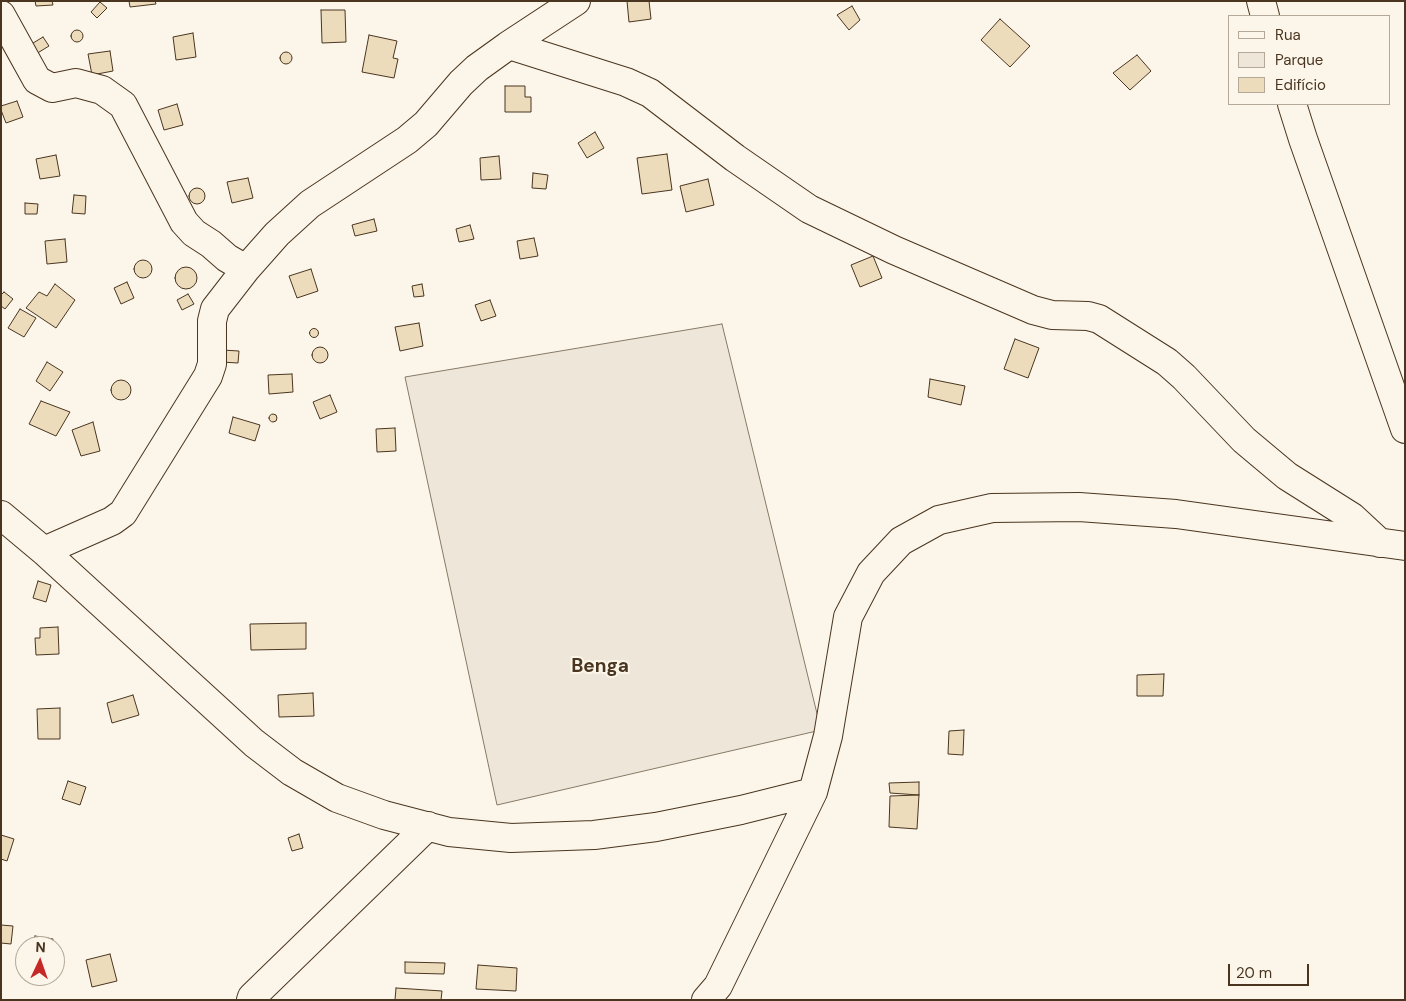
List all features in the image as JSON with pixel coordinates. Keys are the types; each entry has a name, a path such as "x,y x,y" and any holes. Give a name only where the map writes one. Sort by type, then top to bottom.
{"street":[{"path":"44,551 112,522 123,513 208,376 212,364 212,321 215,308 277,234 310,204 407,140 426,124 461,82 477,68 576,1"},
{"path":"1260,1 1265,15"},
{"path":"1,15 37,80 52,88 76,83 102,90 123,105 184,222 194,233 227,258 246,269"},
{"path":"509,45 626,82 650,93 735,158 809,208 894,250 1033,310 1052,315 1088,316 1099,319 1167,362 1184,377 1244,440 1286,476 1392,544"},
{"path":"1292,105 1405,429"},
{"path":"706,1000 718,986 813,792 828,736 848,618 871,573 901,541 939,520 992,508 1079,506 1176,514 1392,544"},
{"path":"1,515 44,551 254,743 292,772 337,798 384,815 449,832 511,838 594,835 656,828 813,792"},
{"path":"251,1000 428,826"}],"green space":[{"path":"722,324 821,730 497,805 405,377"}],"building":[{"path":"35,1 52,1 53,5 36,6"},
{"path":"129,1 155,1 156,4 130,7"},
{"path":"627,1 649,1 651,19 629,22"},
{"path":"100,2 107,8 97,18 91,12"},
{"path":"852,6 860,20 849,30 837,15"},
{"path":"321,10 345,10 346,42 322,43"},
{"path":"1000,19 1030,46 1010,67 981,40"},
{"path":"75,30 79,30 83,36 79,42 75,42 71,38 71,34"},
{"path":"193,33 196,57 176,60 173,37"},
{"path":"369,35 397,41 393,58 398,59 394,78 362,72"},
{"path":"43,37 49,46 31,57 25,48"},
{"path":"110,51 113,71 92,75 88,54"},
{"path":"284,52 288,52 292,58 288,64 284,64 280,60 280,56"},
{"path":"1137,55 1151,71 1130,90 1113,73"},
{"path":"505,86 525,86 525,97 531,97 531,112 505,112"},
{"path":"17,101 23,117 6,123 1,106"},
{"path":"177,104 183,125 164,130 158,110"},
{"path":"595,132 604,148 587,158 578,143"},
{"path":"667,154 672,190 642,194 637,158"},
{"path":"56,155 60,176 40,179 36,159"},
{"path":"499,156 501,179 481,180 480,158"},
{"path":"533,173 548,175 546,189 532,188"},
{"path":"248,178 253,198 232,203 227,182"},
{"path":"708,179 714,205 686,212 680,186"},
{"path":"194,188 200,188 205,193 203,202 194,204 189,199 189,193"},
{"path":"74,195 86,196 85,214 72,213"},
{"path":"25,203 38,204 37,214 25,214"},
{"path":"374,219 377,231 355,236 352,225"},
{"path":"470,225 474,239 459,242 456,229"},
{"path":"534,238 538,256 520,259 517,241"},
{"path":"65,239 67,262 47,264 45,241"},
{"path":"873,256 882,278 860,287 851,265"},
{"path":"143,260 149,263 152,269 149,275 143,278 137,275 134,269 137,263"},
{"path":"182,267 190,267 197,274 197,282 190,289 182,289 175,282 175,274"},
{"path":"311,269 318,291 297,298 289,276"},
{"path":"127,282 134,298 121,304 114,288"},
{"path":"55,284 75,300 56,328 26,308 39,292 47,296"},
{"path":"422,284 424,296 414,297 412,286"},
{"path":"4,292 13,299 5,309 1,306 1,295"},
{"path":"188,294 194,304 182,310 177,300"},
{"path":"490,300 496,316 481,321 475,305"},
{"path":"20,309 36,318 24,337 8,328"},
{"path":"419,323 423,346 400,351 395,327"},
{"path":"314,328 319,333 314,338 309,333"},
{"path":"1015,339 1039,348 1028,378 1004,369"},
{"path":"320,347 326,349 328,355 326,361 320,363 314,361 312,355 314,349"},
{"path":"222,350 239,351 238,363 221,362"},
{"path":"47,362 63,372 50,391 36,381"},
{"path":"292,374 293,392 269,394 268,375"},
{"path":"930,379 965,386 961,405 928,397"},
{"path":"121,380 128,383 131,390 128,397 121,400 114,397 111,390 114,383"},
{"path":"330,395 337,412 320,419 313,402"},
{"path":"41,401 70,412 56,436 29,424"},
{"path":"273,414 277,418 273,422 269,418"},
{"path":"233,417 260,425 255,441 229,433"},
{"path":"93,422 100,451 81,456 72,430"},
{"path":"395,428 396,451 377,452 376,429"},
{"path":"38,581 51,585 46,602 33,598"},
{"path":"306,623 306,649 251,650 250,624"},
{"path":"58,627 59,654 36,655 35,638 40,638 40,628"},
{"path":"1164,674 1163,696 1137,696 1137,675"},
{"path":"313,693 314,716 279,717 278,695"},
{"path":"133,695 139,715 112,723 107,703"},
{"path":"60,708 60,739 38,739 37,709"},
{"path":"964,730 963,755 948,754 949,731"},
{"path":"68,781 86,787 80,805 62,799"},
{"path":"919,782 919,795 890,793 889,783"},
{"path":"919,795 917,829 889,827 890,796"},
{"path":"299,834 303,848 292,851 288,838"},
{"path":"1,835 14,839 7,861 1,859"},
{"path":"1,925 13,926 11,944 1,943"},
{"path":"110,954 117,981 92,987 86,960"},
{"path":"405,962 445,963 444,974 405,973"},
{"path":"478,965 517,968 516,991 476,989"},
{"path":"396,988 442,991 441,1000 395,1000"}],"district":[{"name":"Benga","path":"600,667"}]}
